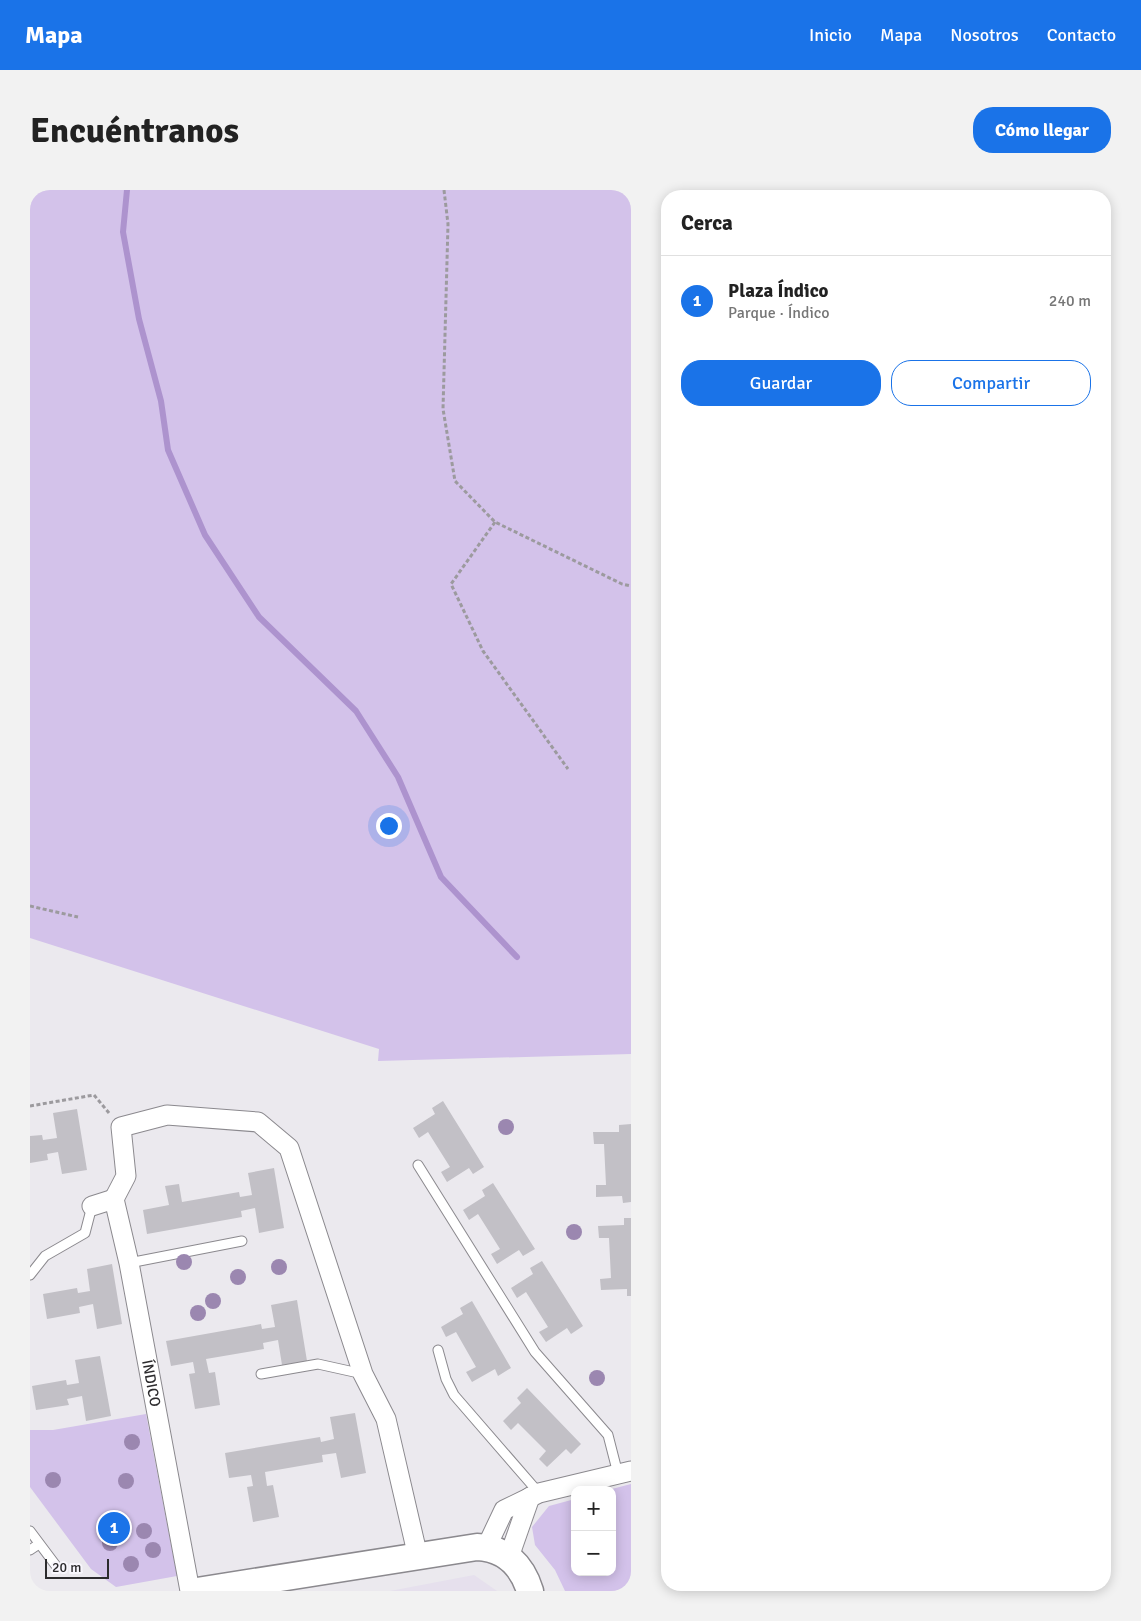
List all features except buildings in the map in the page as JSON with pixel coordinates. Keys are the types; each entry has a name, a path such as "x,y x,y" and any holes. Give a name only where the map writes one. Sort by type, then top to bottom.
{"street":[{"path":"92,1206 114,1200 126,1176 120,1127 167,1114 258,1122 288,1148 363,1374 386,1419 418,1556"},
{"name":"ÍNDICO","path":"114,1200 129,1263 190,1591"},
{"path":"497,1552 504,1510 535,1495 624,1472"},
{"path":"497,1552 535,1495"},
{"path":"197,1591 418,1556 497,1552 524,1575 530,1591"}],"lane":[{"path":"418,1165 535,1352 608,1435 624,1472"},
{"path":"30,1275 45,1256 85,1233 92,1206"},
{"path":"129,1263 242,1241"},
{"path":"438,1350 446,1380 454,1395 535,1495"},
{"path":"261,1374 318,1364 363,1374"},
{"path":"30,1531 57,1567"},
{"path":"30,1550 39,1544"}],"path":[{"path":"444,190 448,224 443,409 455,481 495,522 622,584 631,586"},
{"path":"495,522 452,584 483,652 568,769"},
{"path":"30,906 78,917"},
{"path":"30,1106 94,1095 120,1127"}],"shaded area":[{"path":"30,190 631,190 631,1054 378,1061 379,1049 30,938"},
{"path":"146,1414 177,1576 116,1587 91,1569 30,1487 30,1430 53,1430"},
{"path":"631,1484 631,1591 565,1591 555,1570 535,1545 532,1527 549,1506 571,1500 571,1576 616,1576 616,1488"},
{"path":"474,1575 497,1591 390,1591"}],"waterway":[{"path":"127,190 123,232 139,319 161,401 168,450 205,535 259,617 356,711 398,777 441,877 517,957"}],"place":[{"name":"Plaza Índico","path":"114,1528"}]}
